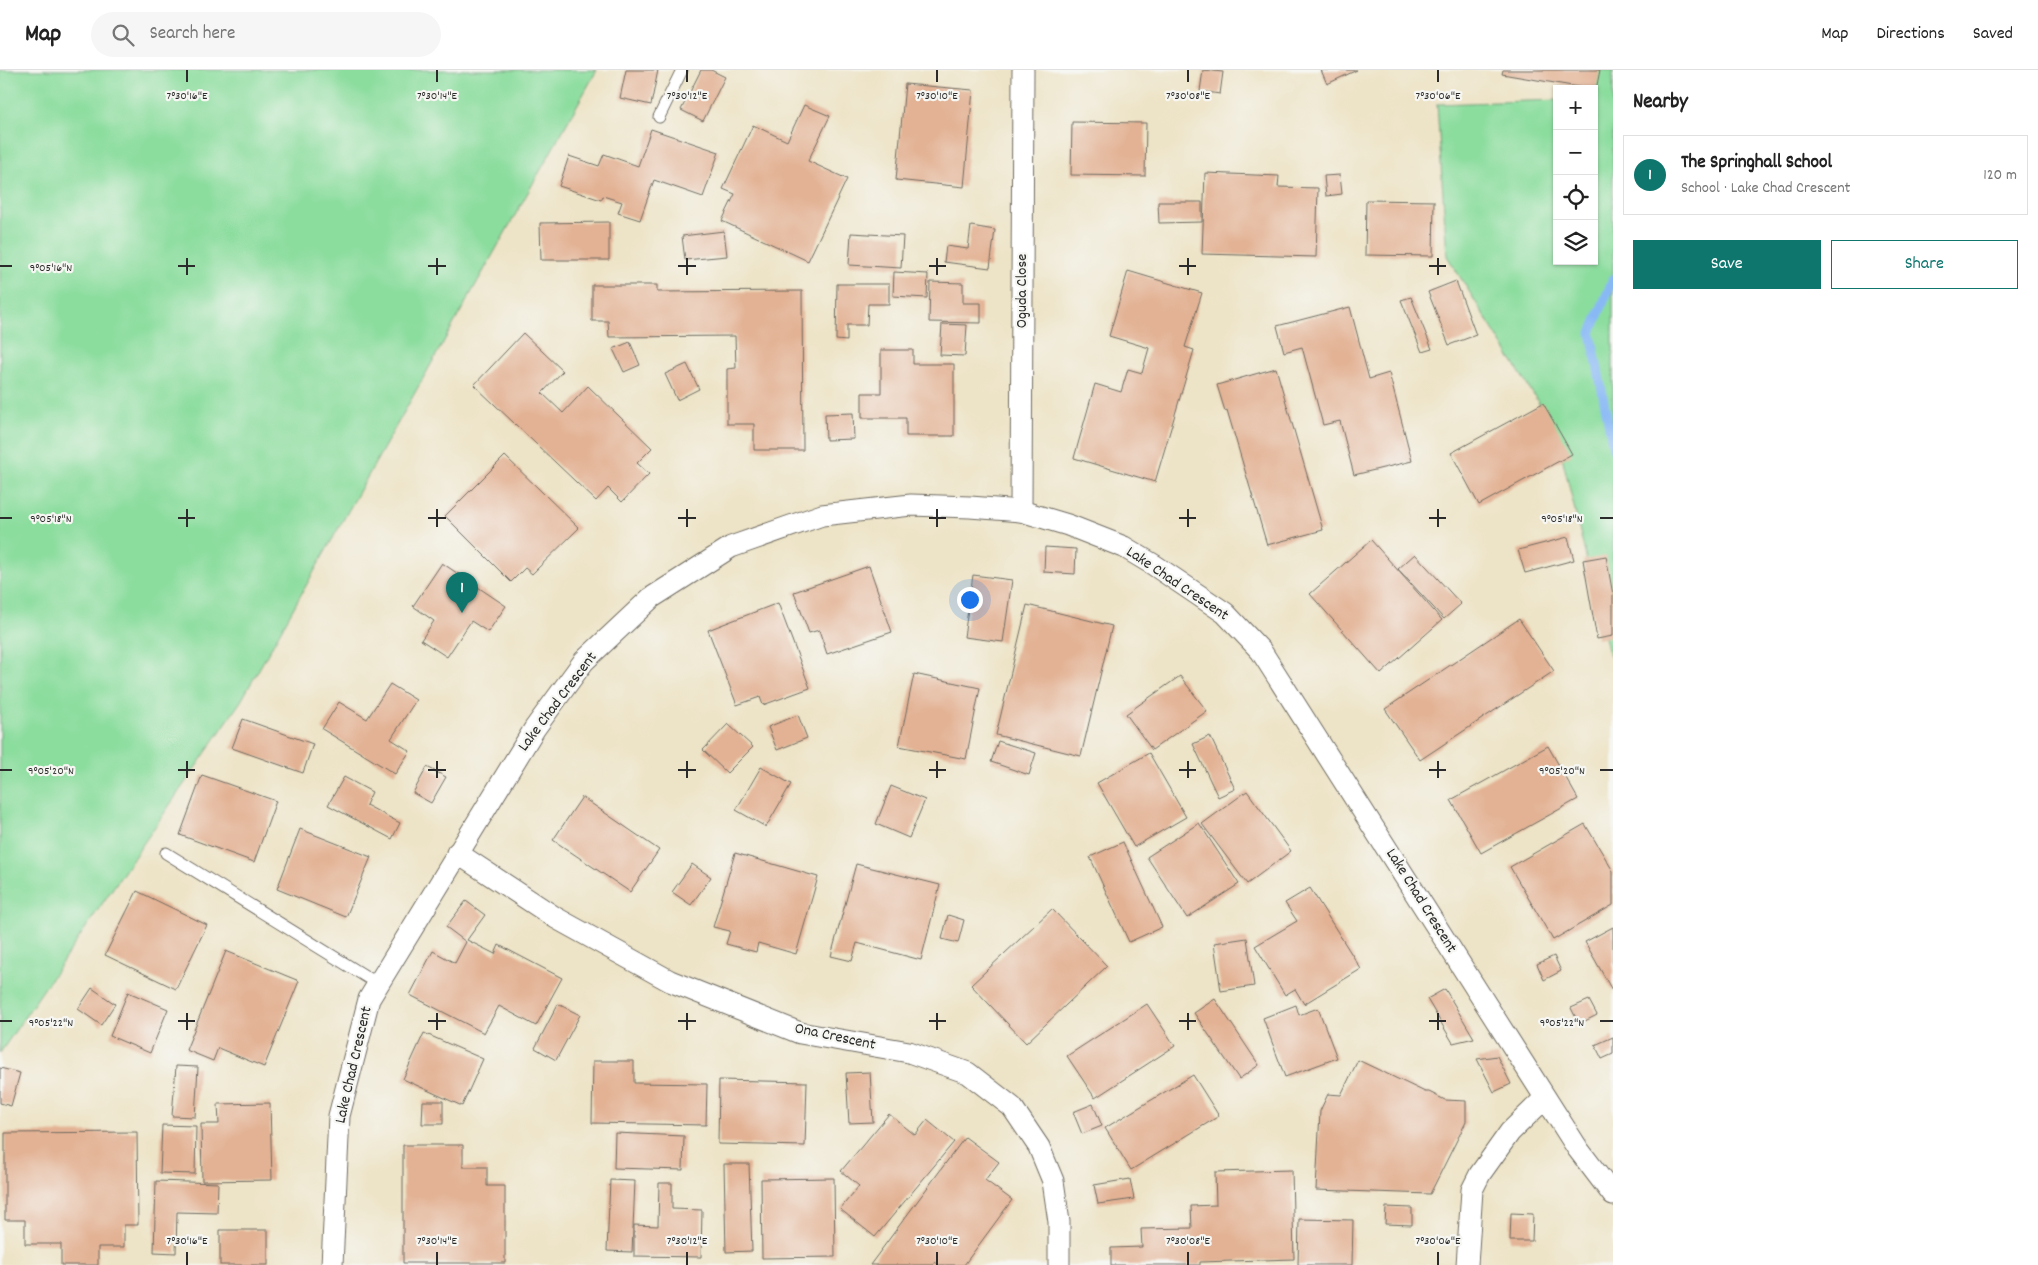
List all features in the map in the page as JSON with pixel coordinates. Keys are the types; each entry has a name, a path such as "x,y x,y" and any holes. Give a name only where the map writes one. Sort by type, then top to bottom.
{"street":[{"name":"Oguda Close","path":"1022,512 1023,70"},
{"name":"Lake Chad Crescent","path":"332,1265 339,1116 369,1000 535,728 584,662 651,598 731,547 822,515 911,505 970,506 1022,512 1068,525 1124,547 1225,614 1261,652 1578,1150 1613,1195"},
{"name":"Ona Crescent","path":"457,853 556,918 670,981 800,1033 909,1052 968,1073 1012,1107 1040,1147 1053,1181 1059,1222 1059,1265"},
{"path":"1467,1265 1472,1190 1480,1174 1510,1132 1545,1098"}],"lane":[{"path":"659,117 682,70"},
{"path":"166,853 378,984"}],"green space":[{"path":"0,70 597,70 241,701 0,1053"},
{"path":"1596,70 1613,70 1613,663 1608,650 1556,431 1447,256 1437,104 1553,100 1553,265 1598,265 1598,85 1596,85"}],"building":[{"path":"626,70 658,70 651,105 620,98"},
{"path":"701,70 711,70 725,77 703,121 681,110"},
{"path":"1203,70 1223,72 1220,94 1200,91"},
{"path":"1321,70 1357,70 1327,84"},
{"path":"1503,70 1600,70 1597,85 1567,85 1502,74"},
{"path":"905,84 973,90 964,187 896,180"},
{"path":"804,105 830,116 808,161 847,179 808,261 722,221 735,194 723,189 753,125 787,141"},
{"path":"1072,122 1146,123 1145,176 1071,175"},
{"path":"651,129 719,152 703,197 654,180 640,220 618,213 622,202 603,196 601,200 559,186 569,156 599,166 604,154 638,166"},
{"path":"1205,173 1279,176 1278,187 1318,188 1316,257 1202,254"},
{"path":"1340,175 1342,194 1326,196 1324,176"},
{"path":"1366,200 1434,201 1433,256 1365,255"},
{"path":"1158,202 1202,202 1202,222 1159,223"},
{"path":"609,222 609,260 541,260 540,223"},
{"path":"971,226 995,230 990,268 944,262 946,246 968,249"},
{"path":"724,231 727,256 685,260 682,236"},
{"path":"851,233 903,236 901,268 849,265"},
{"path":"1128,271 1202,293 1185,347 1194,350 1155,482 1074,458 1095,384 1121,392 1128,369 1142,373 1149,348 1109,336"},
{"path":"894,272 928,274 927,298 893,296"},
{"path":"1456,281 1476,335 1449,345 1428,292"},
{"path":"930,282 963,283 963,303 981,303 981,323 929,322"},
{"path":"837,284 889,284 889,304 868,304 867,325 847,325 847,341 836,340"},
{"path":"592,285 657,285 657,292 802,291 803,450 754,450 754,424 727,424 727,369 736,368 735,336 609,337 608,321 592,321"},
{"path":"1411,297 1432,349 1422,352 1401,300"},
{"path":"1350,307 1369,379 1389,373 1412,461 1354,475 1340,421 1323,425 1302,347 1284,352 1277,326"},
{"path":"942,324 967,325 965,356 940,355"},
{"path":"523,333 563,371 542,393 563,413 588,386 652,448 637,463 649,474 622,502 608,488 596,501 474,385"},
{"path":"630,342 640,365 624,372 613,349"},
{"path":"881,350 913,350 913,364 954,364 954,436 906,436 906,418 862,418 862,393 881,393"},
{"path":"687,364 699,389 677,400 665,374"},
{"path":"1276,368 1323,530 1267,545 1227,410 1225,411 1217,385"},
{"path":"1543,403 1572,454 1479,505 1451,453"},
{"path":"853,413 854,439 826,440 825,414"},
{"path":"505,456 579,528 532,574 525,568 511,582 445,516"},
{"path":"1568,537 1574,560 1525,573 1518,550"},
{"path":"1371,540 1442,620 1381,674 1310,594"},
{"path":"1045,547 1076,549 1075,574 1044,572"},
{"path":"1415,554 1461,604 1444,619 1398,569"},
{"path":"1606,556 1613,595 1613,636 1597,639 1583,560"},
{"path":"442,563 506,606 488,632 471,621 447,657 421,640 434,621 413,606"},
{"path":"869,566 892,632 827,654 819,630 809,633 794,592"},
{"path":"973,575 1012,580 1003,642 964,637"},
{"path":"778,603 810,688 763,705 760,697 737,705 708,630"},
{"path":"1027,605 1112,626 1081,756 996,735"},
{"path":"1519,619 1554,671 1420,760 1385,709"},
{"path":"914,674 980,688 966,759 899,746"},
{"path":"1180,676 1207,711 1152,750 1126,714"},
{"path":"390,684 416,700 391,739 410,751 395,774 322,729 339,702 367,719"},
{"path":"798,715 807,738 777,750 768,727"},
{"path":"243,719 313,744 303,773 232,748"},
{"path":"728,724 753,747 727,773 703,750"},
{"path":"1210,736 1235,789 1218,797 1193,744"},
{"path":"998,741 1036,753 1029,775 991,762"},
{"path":"1548,746 1578,799 1481,853 1451,800"},
{"path":"1149,753 1186,817 1134,847 1097,783"},
{"path":"427,767 446,777 431,803 413,793"},
{"path":"761,767 791,784 766,827 736,810"},
{"path":"202,775 276,801 254,862 180,835"},
{"path":"344,777 372,792 366,805 400,823 392,839 328,805"},
{"path":"891,786 925,800 909,838 876,824"},
{"path":"1247,791 1291,851 1247,884 1202,824"},
{"path":"582,797 659,850 630,892 553,840"},
{"path":"1199,823 1239,884 1187,918 1147,857"},
{"path":"1585,824 1613,871 1613,905 1553,940 1510,867"},
{"path":"300,829 371,857 346,917 277,889"},
{"path":"1123,842 1162,927 1129,942 1090,857"},
{"path":"735,853 818,877 796,954 758,943 756,952 726,944 730,931 713,927"},
{"path":"692,864 711,877 691,905 672,892"},
{"path":"856,864 940,885 921,960 857,943 852,961 831,956"},
{"path":"1310,888 1361,969 1304,1004 1295,989 1285,995 1255,946 1297,921 1285,903"},
{"path":"137,891 207,925 176,989 105,955"},
{"path":"466,901 485,915 467,940 495,954 499,945 562,978 536,1026 499,1006 484,1033 410,995 433,951 455,963 466,942 446,927"},
{"path":"1052,909 1107,966 1026,1043 971,985"},
{"path":"948,915 964,920 958,943 942,939"},
{"path":"1613,927 1613,992 1585,942"},
{"path":"1247,938 1254,986 1221,991 1214,943"},
{"path":"226,951 299,981 264,1067 218,1048 213,1061 186,1050"},
{"path":"1554,956 1561,971 1544,980 1537,964"},
{"path":"92,988 115,1004 101,1025 78,1009"},
{"path":"1445,989 1474,1038 1453,1043 1427,999"},
{"path":"128,992 168,1009 150,1053 110,1036"},
{"path":"1215,999 1259,1065 1239,1079 1194,1013"},
{"path":"1589,1000 1597,1015 1579,1024 1571,1008"},
{"path":"558,1004 580,1015 556,1060 535,1048"},
{"path":"1147,1004 1175,1046 1095,1098 1067,1056"},
{"path":"1296,1005 1299,1015 1318,1008 1337,1058 1285,1077 1263,1018"},
{"path":"424,1033 483,1059 462,1106 403,1079"},
{"path":"1613,1037 1613,1054 1602,1059 1595,1045"},
{"path":"1497,1056 1511,1084 1494,1092 1477,1059"},
{"path":"1358,1060 1445,1100 1466,1101 1466,1122 1430,1194 1316,1190 1320,1111 1328,1094 1341,1095"},
{"path":"593,1061 634,1061 634,1083 707,1084 706,1125 592,1123"},
{"path":"176,1066 198,1067 195,1117 172,1116"},
{"path":"0,1068 20,1073 11,1106 0,1103"},
{"path":"870,1072 873,1122 849,1123 846,1073"},
{"path":"1193,1075 1219,1116 1131,1170 1105,1128"},
{"path":"719,1080 807,1082 805,1146 718,1144"},
{"path":"423,1101 443,1101 443,1124 422,1124"},
{"path":"270,1103 272,1180 202,1181 201,1124 219,1124 218,1104"},
{"path":"1093,1104 1102,1126 1082,1134 1073,1112"},
{"path":"889,1114 915,1135 927,1120 954,1142 875,1237 840,1209 859,1186 841,1171"},
{"path":"162,1125 196,1126 195,1174 160,1173"},
{"path":"137,1132 138,1225 124,1225 124,1247 98,1247 98,1265 61,1265 61,1244 25,1244 25,1220 5,1220 5,1133"},
{"path":"615,1133 684,1136 683,1170 614,1168"},
{"path":"965,1137 999,1162 985,1180 1012,1200 964,1265 939,1265 935,1262 933,1265 870,1265"},
{"path":"403,1145 463,1145 463,1167 487,1167 487,1186 505,1186 505,1263 403,1263"},
{"path":"724,1164 749,1164 752,1251 726,1252"},
{"path":"1292,1170 1294,1259 1200,1262 1200,1265 1111,1265 1111,1248 1142,1247 1141,1229 1192,1228 1191,1206 1216,1205 1215,1172"},
{"path":"834,1178 835,1257 762,1258 761,1179"},
{"path":"1130,1179 1134,1199 1098,1204 1094,1185"},
{"path":"610,1180 635,1181 632,1252 607,1251"},
{"path":"156,1181 218,1183 217,1213 177,1212 176,1253 154,1252"},
{"path":"659,1183 672,1183 672,1209 702,1210 701,1257 634,1256 634,1225 658,1226"},
{"path":"1386,1207 1412,1208 1412,1225 1385,1224"},
{"path":"1511,1213 1533,1214 1532,1241 1510,1241"},
{"path":"1299,1219 1353,1220 1352,1265 1298,1265"},
{"path":"220,1230 268,1230 268,1265 220,1265"}],"waterway":[{"path":"1613,279 1591,333 1613,448"}],"place":[{"name":"The Springhall School","path":"462,613"}]}
